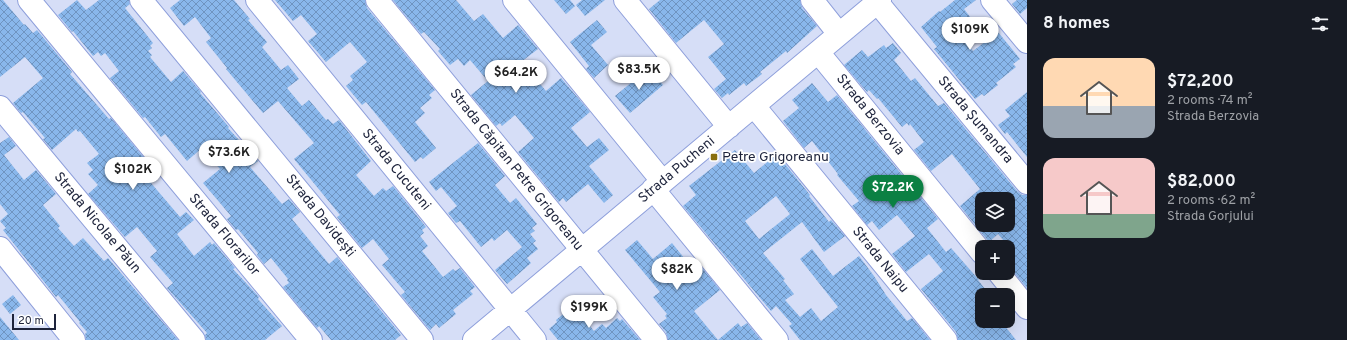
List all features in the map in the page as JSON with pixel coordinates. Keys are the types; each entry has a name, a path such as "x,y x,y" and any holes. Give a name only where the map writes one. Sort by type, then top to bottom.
{"street":[{"name":"Strada Florarilor","path":"29,0 311,340"},
{"name":"Strada Davidești","path":"141,0 422,340"},
{"name":"Strada Cucuteni","path":"257,0 535,340"},
{"name":"Strada Căpitan Petre Grigoreanu","path":"377,0 656,340"},
{"path":"514,0 777,340"},
{"path":"625,0 729,127"},
{"path":"812,0 839,34"},
{"path":"992,0 1027,42"},
{"name":"Strada Pucheni","path":"474,340 879,1"},
{"name":"Strada Șumandra","path":"879,1 1027,182"},
{"name":"Strada Berzovia","path":"818,52 975,244"},
{"name":"Strada Naipu","path":"754,106 946,340"},
{"name":"Strada Nicolae Păun","path":"0,107 194,340"},
{"path":"0,248 74,340"},
{"path":"1005,280 1027,308"}],"building":[{"path":"0,0 3,0 24,25 25,24 33,33 37,30 72,72 70,74 109,119 111,118 159,176 151,183 180,217 186,212 194,220 177,234 194,256 210,242 212,245 214,243 235,268 233,269 259,297 258,299 282,326 265,340 206,340 205,335 207,333 167,288 173,283 150,257 157,251 137,227 125,237 88,194 98,185 88,174 93,170 87,163 99,154 80,131 78,132 76,129 52,150 43,139 45,138 23,112 21,113 13,103 43,78 25,57 0,77"},
{"path":"77,0 86,10 99,0 129,0 130,4 125,8 153,43 150,46 152,48 148,51 152,55 150,57 171,82 183,71 229,127 228,128 258,161 250,167 282,204 289,199 300,212 292,219 329,264 337,257 401,335 395,340 331,340 319,326 317,328 283,287 289,283 287,280 288,279 271,258 264,264 257,255 258,253 238,229 236,230 227,219 231,216 203,183 220,169 202,148 187,161 165,134 161,137 110,78 119,71 105,53 101,56 98,52 93,56 58,15"},
{"path":"180,0 234,0 250,19 248,20 267,42 262,47 281,70 288,65 299,79 287,88 302,106 309,100 326,120 328,119 333,124 339,120 371,161 356,175 374,196 383,188 386,191 393,186 426,227 422,230 424,233 420,236 428,246 422,251 443,277 453,269 455,271 460,268 475,287 470,291 473,294 453,310 456,314 439,328 436,324 430,330 401,295 405,292 382,265 389,259 373,239 362,248 337,217 340,215 294,159 314,143 278,101 263,113 226,69 227,68 206,42 211,38 195,17 184,26 170,8"},
{"path":"275,0 365,0 367,8 435,90 429,95 432,98 420,108 425,113 415,122 436,148 423,159 421,157 415,162 366,102 362,105 346,86 353,80 350,76 367,62 350,42 326,62 308,41 317,34 301,15 293,21"},
{"path":"393,0 456,0 474,21 483,14 503,38 518,25 538,49 521,62 546,91 561,78 590,112 571,128 587,147 599,138 609,150 589,166 613,195 604,203 588,184 566,202 563,198 559,202 518,152 534,138 515,115 502,126 500,123 496,126 471,95 488,81 470,60 464,66 458,59 450,65 438,51 440,49 424,32 421,34"},
{"path":"554,0 570,0 575,6 566,14"},
{"path":"582,0 605,0 585,16 576,5"},
{"path":"660,0 800,0 802,8 817,26 787,53 786,51 760,72 762,74 746,86 744,83 729,95 728,93 722,98 714,89 726,79 708,57 724,44 704,20 676,43 649,9"},
{"path":"955,0 976,0 964,9 971,18 956,30 973,51 998,32 1020,59 1013,64 1016,67 996,83 998,85 984,96 982,94 975,99 934,49 937,47 921,27 939,11 940,12"},
{"path":"1017,0 1027,0 1027,8 1020,14 1012,4"},
{"path":"597,20 607,32 591,45 608,65 594,78 586,69 589,66 570,42"},
{"path":"893,43 901,53 894,60 911,81 915,78 938,106 944,103 1017,191 1022,195 1027,195 1027,288 1015,273 1015,240 1003,240 998,234 991,240 987,240 981,232 1015,232 1015,192 976,192 980,189 952,154 931,171 914,150 924,142 910,124 909,126 907,123 902,127 878,98 877,99 869,90 867,92 844,65 862,50 868,57 884,45 886,48"},
{"path":"649,68 663,85 630,113 615,96"},
{"path":"812,83 828,102 837,95 902,175 899,177 915,197 918,194 938,219 927,228 946,252 951,248 975,275 975,280 978,280 984,288 975,288 975,328 1007,328 1016,340 958,340 956,332 921,289 943,271 929,254 906,272 892,254 915,236 897,215 879,230 872,221 867,225 852,206 859,201 837,175 838,174 812,141 804,148 783,121 799,108 792,100"},
{"path":"1027,92 1027,157 1007,132 1005,134 998,125 1010,116 1005,110"},
{"path":"9,137 16,146 4,155 24,180 36,170 56,194 43,205 60,226 58,228 74,246 83,238 104,261 108,258 178,340 86,340 85,334 87,332 79,323 80,322 58,295 56,297 3,230 6,228 0,221 8,214 0,204 0,143"},
{"path":"478,143 505,176 495,185 510,203 516,198 537,224 532,228 535,231 530,234 536,241 533,243 538,249 527,258 531,263 507,284 495,270 522,247 507,230 494,241 492,238 481,247 460,221 456,223 448,213 457,206 441,187 436,191 429,182"},
{"path":"735,150 754,173 777,154 810,195 809,196 829,222 831,220 845,236 824,252 802,222 763,253 785,279 783,280 794,294 785,300 800,317 811,308 821,321 838,307 800,259 812,249 833,276 859,256 886,295 907,321 912,318 930,340 800,340 789,326 792,324 776,306 771,311 683,206 696,195 689,186","holes":["776,196 790,214 759,239 745,221"]},
{"path":"975,193 975,225 960,206"},
{"path":"637,240 653,259 672,243 693,269 699,264 720,290 694,311 718,340 668,340 666,332 659,324 667,318 665,316 667,314 653,297 660,292 625,250"},
{"path":"13,295 21,305 10,314 2,304"},
{"path":"573,306 594,331 602,324 606,328 617,318 620,321 622,319 640,340 558,340 549,329 557,322 556,320"},
{"path":"0,317 19,340 0,340"},
{"path":"738,323 741,327 747,323 761,340 718,340"}],"place":[{"name":"Petre Grigoreanu","path":"714,157"}]}
